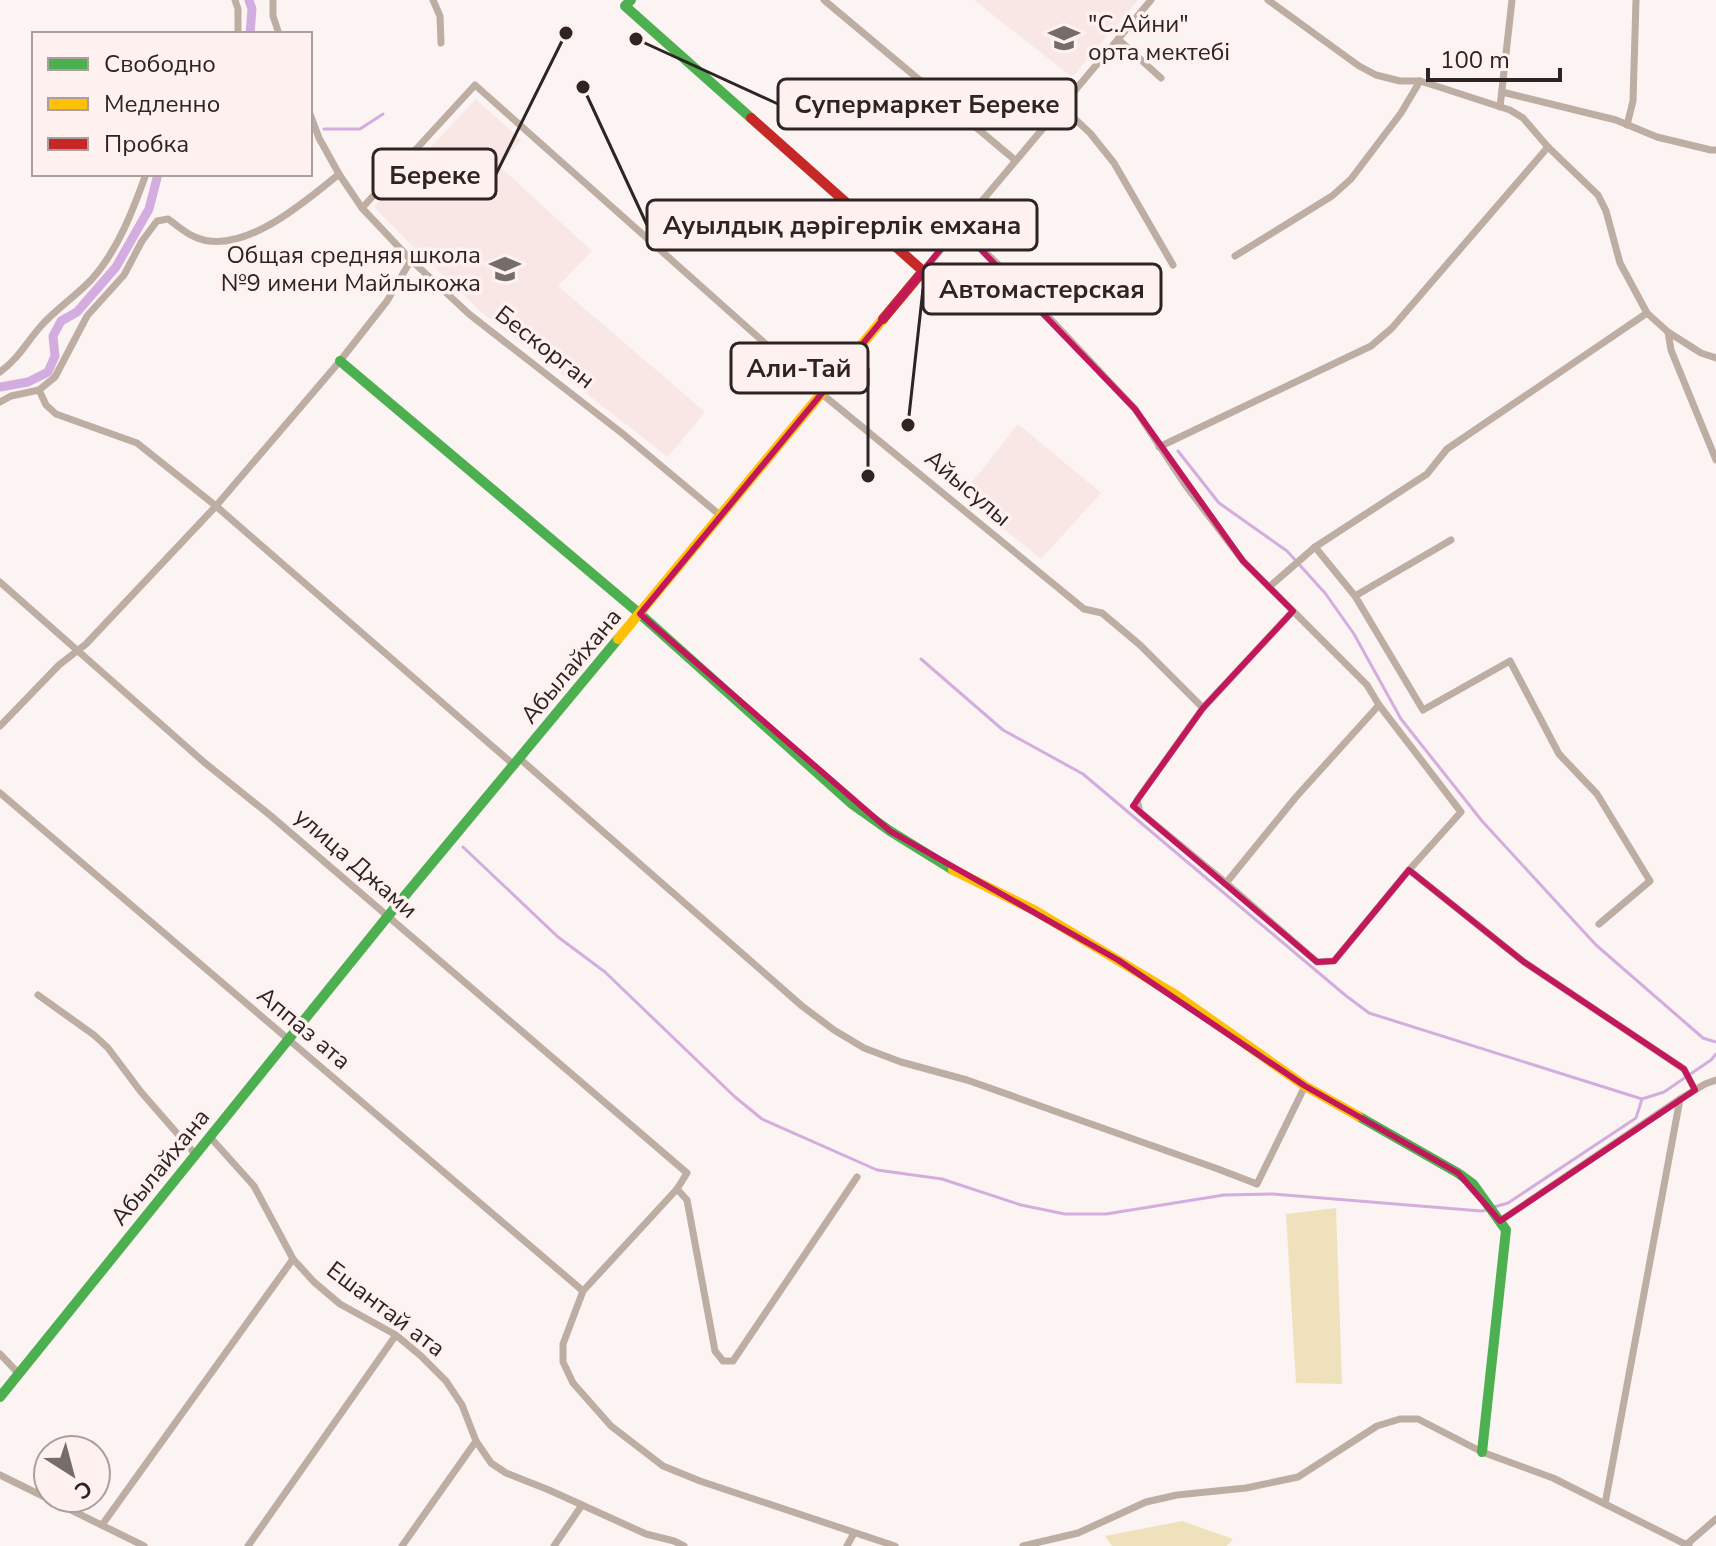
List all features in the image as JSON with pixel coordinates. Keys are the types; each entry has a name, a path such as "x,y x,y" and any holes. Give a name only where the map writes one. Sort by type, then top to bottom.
{"main road":[{"path":"628,3 923,271"},
{"name":"Абылайхана","path":"0,1397 388,916 923,271"},
{"path":"340,361 640,614 852,804 957,872 1034,910 1176,995 1305,1086 1473,1184 1506,1230 1482,1452"}],"street":[{"path":"235,0 238,32"},
{"path":"273,0 273,16 278,32"},
{"path":"433,0 440,16 441,43"},
{"path":"824,0 1015,160"},
{"path":"923,271 1151,0"},
{"path":"1268,0 1376,75 1400,81 1420,81 1510,110 1523,118 1598,195 1606,211 1620,263 1647,313 1668,332 1701,353 1716,358"},
{"path":"1500,107 1512,0"},
{"path":"1627,125 1633,101 1636,0"},
{"path":"1118,39 1161,78"},
{"path":"1235,256 1332,196 1351,179 1401,113 1420,81"},
{"name":"Айысулы","path":"362,208 475,85 822,394 1084,609 1102,613 1203,708"},
{"path":"1502,92 1616,120 1657,137 1716,150"},
{"path":"1061,106 1090,133 1114,163 1173,265"},
{"name":"Бескорган","path":"312,119 339,174 362,208 411,260 469,314 623,434 721,516"},
{"path":"1159,447 1371,346 1392,328 1548,147"},
{"path":"0,402 11,396 39,390 55,377 87,316 124,275 157,221 168,219 196,238 216,242 247,236 294,211 339,174"},
{"path":"0,372 15,361 42,325 94,277 134,209 145,176"},
{"path":"959,227 1006,272 1135,409 1186,486 1243,561 1269,587 1293,611 1367,685 1461,812 1334,961 1317,962 1140,812 1137,800 1203,708 1293,611"},
{"path":"0,726 59,665 86,644 216,506 340,361 387,301 411,260"},
{"path":"1269,587 1315,547 1427,474 1447,449 1647,313"},
{"path":"1668,332 1671,350 1716,460"},
{"path":"39,390 46,405 56,414 137,443 216,506 802,1006 864,1048 967,1080 1257,1184 1305,1086"},
{"path":"1355,596 1451,540"},
{"path":"1315,547 1355,596 1423,710 1510,661 1559,754 1597,794 1650,881 1599,924"},
{"name":"улица Джами","path":"0,582 205,763 687,1173 677,1189"},
{"path":"1226,883 1296,797 1379,705"},
{"name":"Аппаз ата","path":"0,793 583,1291"},
{"path":"1409,870 1524,962 1684,1069 1695,1090"},
{"path":"38,995 108,1048 141,1092 196,1155"},
{"path":"1500,1221 1680,1099 1716,1080"},
{"path":"1605,1504 1680,1099"},
{"name":"Ешантай ата","path":"210,1137 254,1186 293,1259 314,1282 340,1304 396,1335 446,1381 462,1405 476,1441 491,1463 506,1473 646,1534 684,1546"},
{"path":"857,1177 733,1361 723,1361 715,1351 687,1200 677,1189 583,1291 563,1344 563,1362 573,1383 611,1426 663,1466 895,1546"},
{"path":"102,1525 293,1259"},
{"path":"248,1546 396,1335"},
{"path":"0,1354 19,1374"},
{"path":"1023,1546 1078,1533 1146,1502 1177,1495 1246,1488 1298,1477 1377,1426 1400,1419 1418,1419 1482,1452 1553,1478 1688,1545 1716,1519"},
{"path":"402,1546 476,1441"},
{"path":"0,1475 141,1545"},
{"path":"554,1546 582,1505"},
{"path":"847,1546 854,1533"}],"highlighted area":[{"path":"959,227 1135,409 1243,561 1293,611 1203,708 1133,806 1317,962 1334,961 1409,870 1524,962 1684,1069 1695,1090 1500,1221 1458,1173 1305,1086 1118,960 890,831 640,614"}],"shaded area":[{"name":"\"С.Айни\" орта мектебі","path":"974,0 1138,0 1072,77"},
{"name":"Общая средняя школа №9 имени Майлыкожа","path":"476,99 521,140 499,166 592,251 558,286 705,412 668,457 485,315 374,207"},
{"path":"1018,424 1101,493 1041,559 962,495"},
{"path":"1336,1208 1342,1384 1296,1383 1286,1214"},
{"path":"1182,1521 1233,1539 1227,1546 1112,1546 1105,1536"}],"waterway":[{"path":"249,0 252,9 250,32"},
{"path":"324,129 360,129 383,114"},
{"path":"0,387 28,382 48,372 55,356 53,336 61,321 77,312 116,267 149,209 157,176"},
{"path":"1178,451 1219,503 1287,551 1325,593 1354,634 1401,719 1482,821 1596,945 1703,1038 1716,1042"},
{"path":"921,659 1003,730 1083,774 1369,1013 1642,1099 1664,1092 1716,1054"},
{"path":"463,847 558,937 605,972 762,1119 877,1170 942,1179 1021,1205 1065,1214 1106,1214 1224,1195 1273,1194 1487,1210"},
{"path":"1494,1207 1508,1203 1636,1118 1642,1099"}],"traffic: fast":[{"path":"631,0 625,6 751,118"},
{"path":"340,361 640,614 852,804 953,870"},
{"path":"0,1397 388,916 618,639"},
{"path":"1358,1116 1473,1184 1506,1230 1482,1452"}],"traffic: slow":[{"path":"618,639 883,319"},
{"path":"953,870 1034,910 1176,995 1305,1086 1358,1116"}],"traffic: jam":[{"path":"751,118 923,271 883,319"}],"place":[{"name":"Береке","path":"566,33"},
{"name":"\"С.Айни\" орта мектебі","path":"1064,38"},
{"name":"Супермаркет Береке","path":"636,39"},
{"name":"Ауылдық дәрігерлік емхана","path":"583,87"},
{"name":"Общая средняя школа №9 имени Майлыкожа","path":"505,269"},
{"name":"Автомастерская","path":"908,425"},
{"name":"Али-Тай","path":"868,476"}]}
